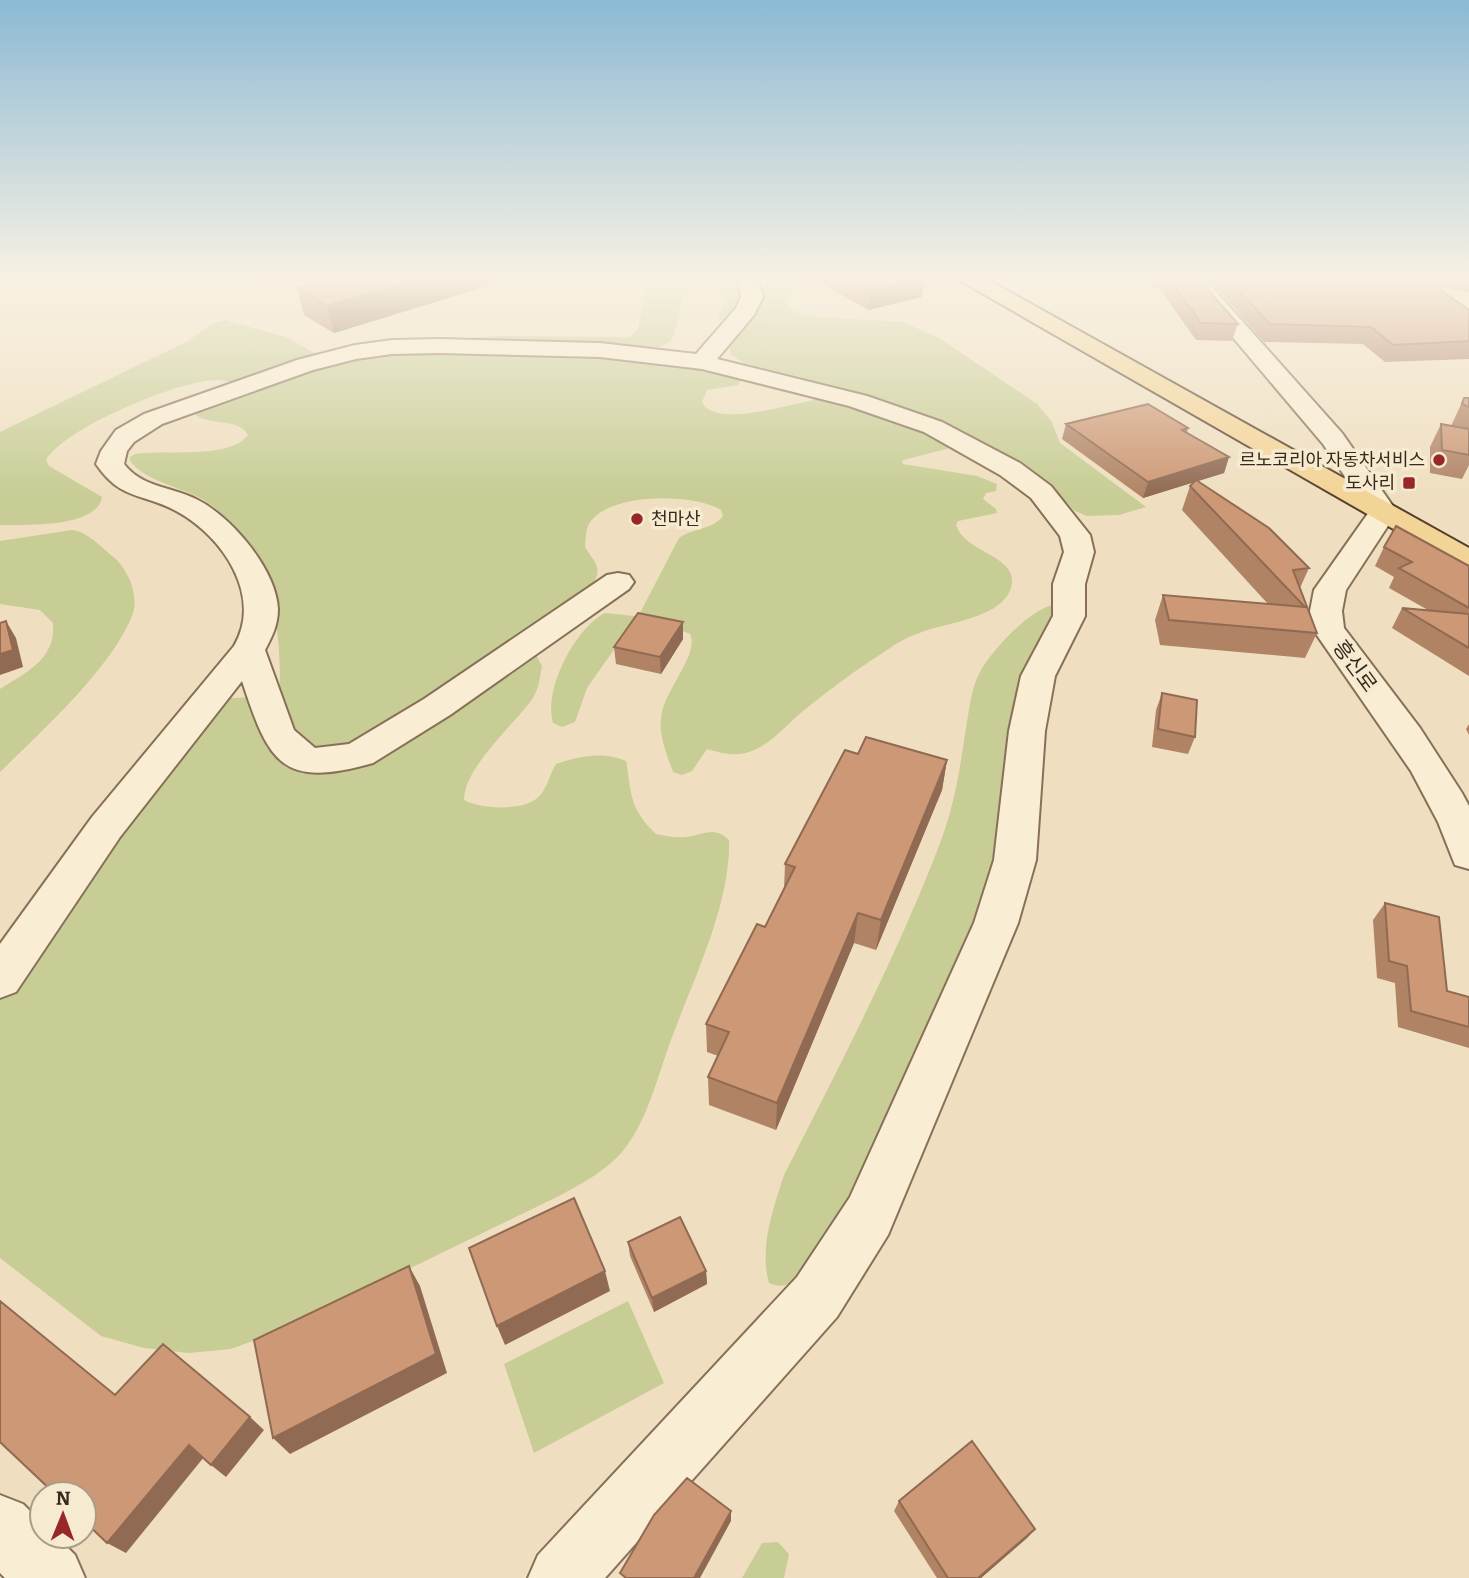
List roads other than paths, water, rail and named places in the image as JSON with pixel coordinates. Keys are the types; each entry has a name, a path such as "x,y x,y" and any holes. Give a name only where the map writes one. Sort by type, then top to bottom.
{"main road":[{"path":"1095,350 1469,560"},
{"path":"1117,350 1469,539"}],"street":[{"path":"0,979 106,827 248,650 260,625 254,582 233,544 211,521 187,505 139,489 117,477 110,464 114,451 125,436 153,419 305,365 376,350"},
{"path":"561,1578 817,1297 869,1216 996,923 1014,860 1023,794 1027,731 1038,676 1069,616 1069,584 1079,552 1075,535 1041,492 1010,469 933,427 858,401 702,362 594,350"},
{"path":"702,362 712,350"},
{"path":"1255,350 1333,439 1383,512"},
{"name":"흥신로","path":"1383,512 1330,590 1326,611 1328,628 1436,780 1456,818 1469,854"},
{"path":"248,650 278,735 286,747 311,761 335,760 360,754 403,730 618,582"},
{"path":"0,1527 52,1578"}],"place":[{"name":"르노코리아 자동차서비스","path":"1439,460"},
{"name":"도사리","path":"1409,483"},
{"name":"천마산","path":"637,519"}]}
